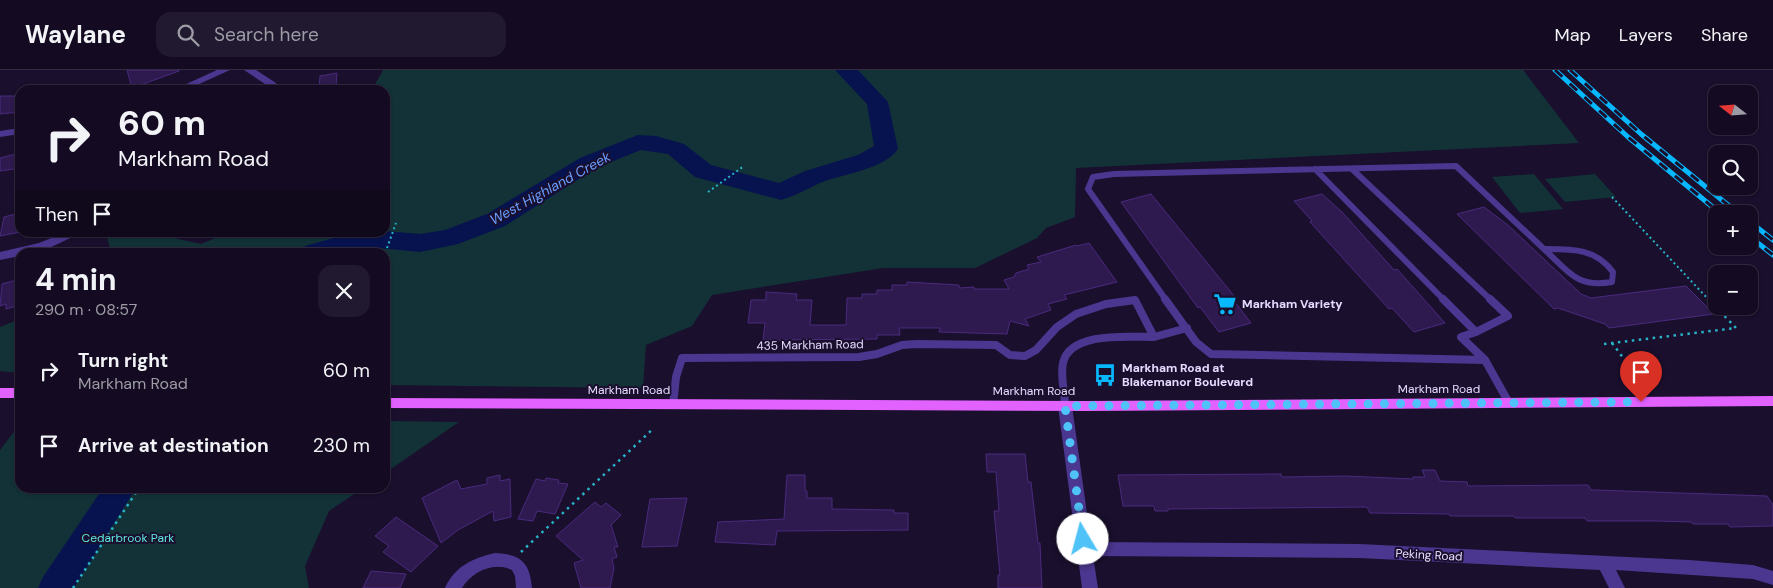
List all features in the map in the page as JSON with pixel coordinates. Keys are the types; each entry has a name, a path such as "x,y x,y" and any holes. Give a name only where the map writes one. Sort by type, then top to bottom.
{"main road":[{"path":"0,393 15,394"},
{"name":"Markham Road","path":"390,403 1065,406 1773,401"}],"street":[{"path":"190,85 225,70"},
{"path":"249,70 273,85"},
{"path":"0,134 15,132"},
{"path":"36,248 66,237"},
{"path":"0,256 15,253"},
{"path":"1065,406 1090,588"},
{"name":"Peking Road","path":"1084,550 1359,551 1753,572 1773,578"},
{"path":"453,588 464,572 476,564 500,559 511,562 519,568 523,576 524,588"},
{"path":"1605,565 1617,588"}],"lane":[{"path":"1485,360 1211,354 1196,342 1088,189 1093,177 1114,174 1456,166 1543,249 1577,280 1594,286 1612,282 1614,272 1605,259 1584,250 1543,249"},
{"path":"1352,168 1508,316 1476,332 1461,337 1485,360 1509,404"},
{"path":"1315,169 1476,332"},
{"name":"435 Markham Road","path":"673,405 676,377 682,358 860,357 877,354 902,345 916,344 996,345 1008,355 1022,356 1034,352 1051,332 1076,314 1106,304 1135,300 1154,337"},
{"path":"1065,406 1062,363 1068,349 1084,340 1154,337 1186,328"}],"path":[{"path":"708,192 744,166"},
{"path":"1604,344 1736,328 1612,198"},
{"path":"387,248 396,223"},
{"path":"1612,343 1643,384"},
{"path":"511,562 654,428"},
{"path":"73,588 136,493"}],"green space":[{"path":"383,70 1523,70 1579,143 1076,168 1075,217 1046,228 1037,238 975,268 883,268 712,295 692,326 646,345 643,388 390,385 390,248 110,248 107,237 170,237 201,244 218,237 390,237 390,85 375,85"},
{"path":"1534,174 1563,209 1520,213 1492,177"},
{"path":"1595,174 1616,197 1565,202 1545,179"},
{"path":"15,321 15,372 0,371 0,327"},
{"path":"390,421 459,422 390,470"},
{"name":"Cedarbrook Park","path":"15,430 15,493 356,493 329,511 305,566 309,588 0,588 0,450"}],"building":[{"path":"127,70 179,70 140,85 131,85"},
{"path":"337,73 336,85 319,85 320,76"},
{"path":"0,96 15,96 15,112 0,114"},
{"path":"15,154 15,169 0,171 0,158"},
{"path":"1151,194 1235,297 1232,298 1251,323 1219,332 1200,307 1198,308 1121,202"},
{"path":"1322,194 1343,213 1394,270 1397,269 1445,323 1414,332 1392,308 1389,309 1310,222 1312,221 1294,201"},
{"path":"1484,207 1509,226 1581,294 1591,298 1686,286 1708,308 1708,315 1609,328 1605,324 1558,308 1554,309 1457,214"},
{"path":"15,214 15,233 0,236 4,217"},
{"path":"1089,243 1117,282 1064,295 1067,299 1048,304 1051,310 1025,319 1029,326 1010,321 1007,334 939,332 940,328 899,328 900,335 877,335 877,339 763,340 765,323 748,323 751,300 766,300 766,292 797,294 796,300 812,300 810,325 846,325 847,298 862,298 862,294 877,294 877,290 892,290 892,285 907,285 907,282 959,285 959,288 1009,289 1004,280 1014,277 1016,273 1029,269 1027,265 1041,262 1037,257"},
{"path":"15,280 15,306 6,309 6,304 0,306 2,284"},
{"path":"986,454 1025,454 1028,482 1031,482 1038,543 1040,543 1042,588 998,588 998,575 1000,575 994,511 999,511 996,472 987,472"},
{"path":"1422,470 1435,470 1440,481 1467,482 1468,486 1588,485 1591,490 1767,496 1773,505 1773,526 1730,527 1728,524 1693,524 1691,522 1587,521 1585,518 1515,518 1514,516 1370,513 1367,507 1168,509 1168,511 1155,511 1154,506 1123,506 1118,475 1281,474 1282,477 1346,476 1413,479 1413,477 1425,477"},
{"path":"500,475 500,481 510,479 511,517 494,521 493,511 458,530 441,543 422,498 457,480 461,489 487,484 487,478"},
{"path":"787,475 805,475 807,498 832,498 832,509 894,510 894,513 908,513 908,530 777,531 775,545 715,542 718,522 784,519"},
{"path":"546,478 559,480 558,483 568,484 555,514 537,511 533,521 518,519 536,479 545,481"},
{"path":"687,498 677,546 642,547 650,499"},
{"path":"595,502 601,507 606,503 621,515 611,525 618,547 614,547 617,557 612,559 614,568 610,588 581,588 574,563 583,560 556,536"},
{"path":"396,517 438,546 411,572 383,552 389,546 375,536"},
{"path":"371,571 406,574 400,588 363,588"}],"waterway":[{"name":"West Highland Creek","path":"329,248 368,238 420,243 449,238 496,220 588,163 638,142 656,143 676,149 703,171 781,192 813,177 866,160 886,149 882,119 877,102 846,70"},
{"name":"West Highland Creek","path":"55,588 117,493"}],"railway":[{"path":"1555,70 1628,137 1710,205"},
{"path":"1570,70 1641,134 1728,205"},
{"path":"1758,228 1773,240"},
{"path":"1758,243 1773,255"}],"place":[{"name":"Markham Variety","path":"1225,304"},
{"name":"Markham Road at Blakemanor Boulevard","path":"1105,375"}],"route":[{"path":"1083,539 1065,406 1641,402"}]}
